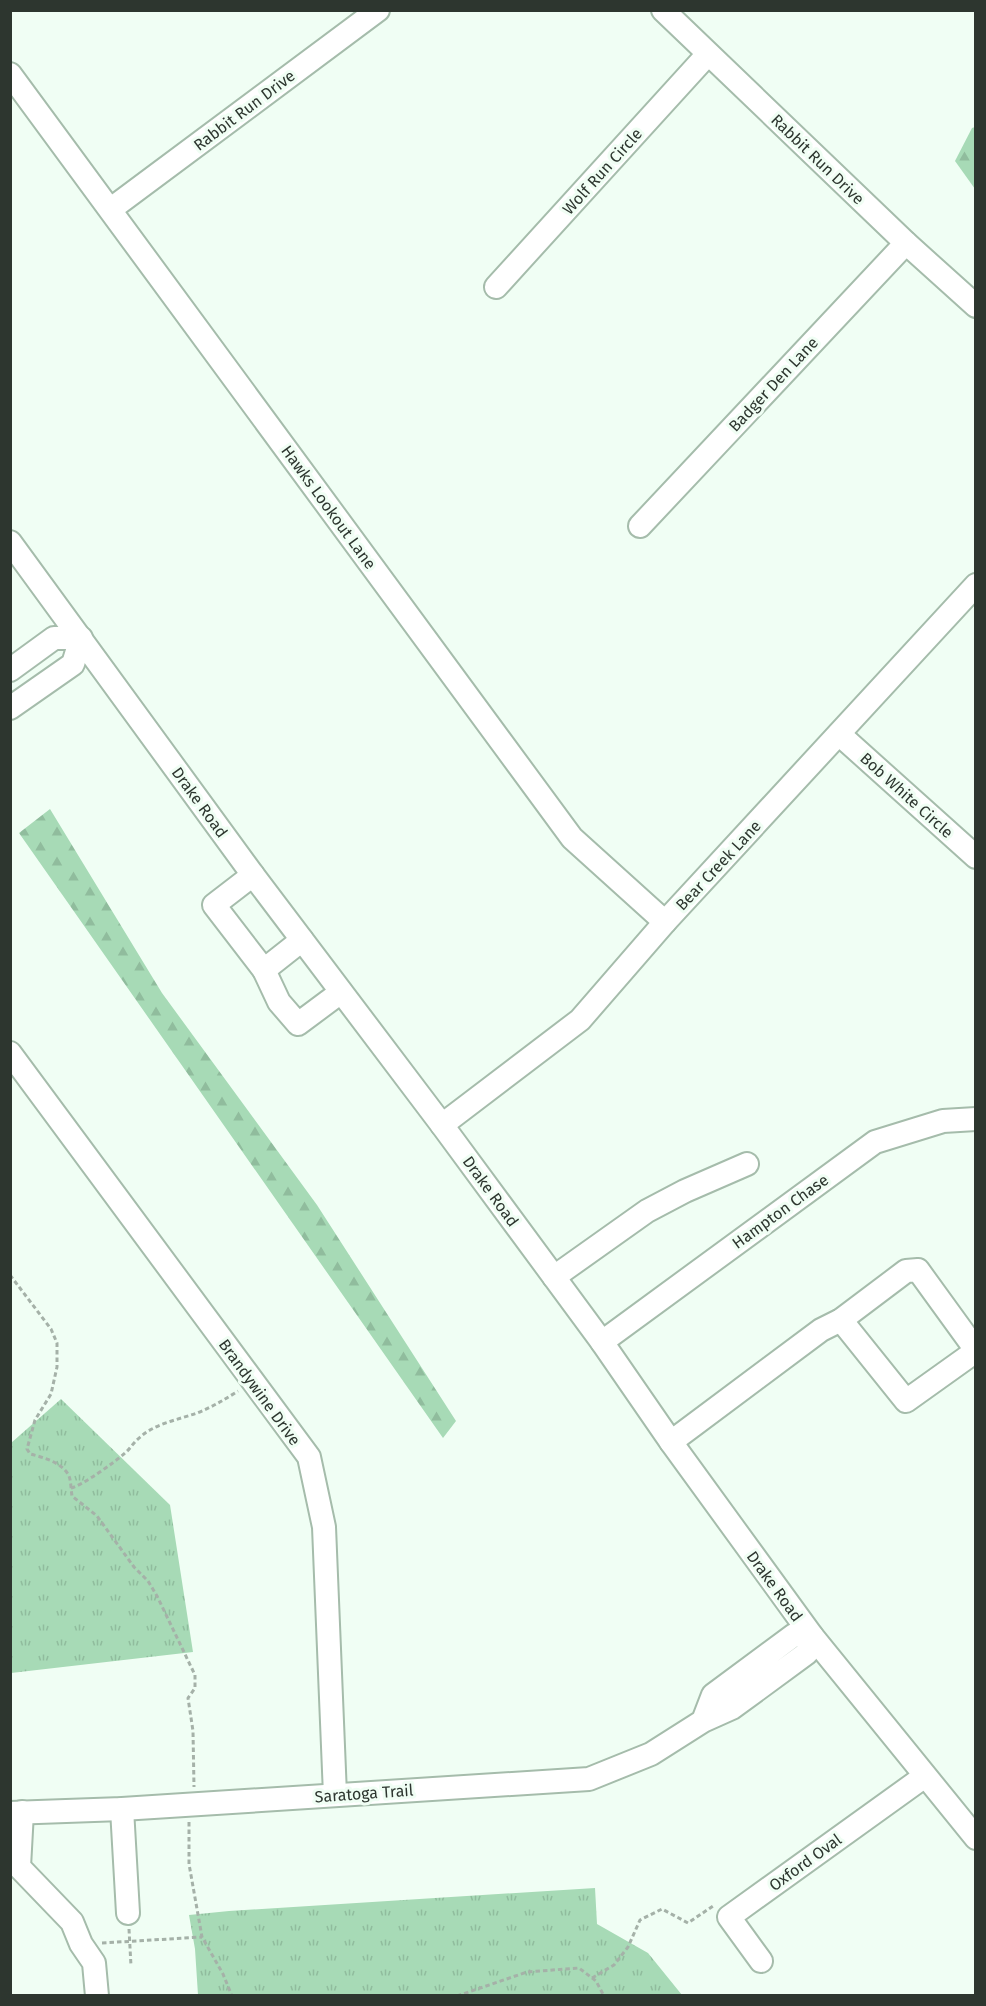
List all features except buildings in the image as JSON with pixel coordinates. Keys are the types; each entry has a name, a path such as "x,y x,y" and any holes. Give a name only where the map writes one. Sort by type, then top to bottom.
{"street":[{"name":"Rabbit Run Drive","path":"111,209 378,10"},
{"name":"Rabbit Run Drive","path":"663,10 975,306"},
{"name":"Wolf Run Circle","path":"496,287 708,54"},
{"name":"Hawks Lookout Lane","path":"10,74 572,838 665,922"},
{"name":"Badger Den Lane","path":"640,526 906,243"},
{"name":"Drake Road","path":"10,542 253,875 602,1342 671,1442 812,1636 975,1838"},
{"name":"Bear Creek Lane","path":"442,1125 580,1020 665,922 975,585"},
{"path":"10,670 54,638 81,638 73,664 10,708"},
{"name":"Bob White Circle","path":"838,734 975,857"},
{"path":"253,875 214,905 264,970 279,1002 298,1024 341,992"},
{"path":"264,970 303,940"},
{"name":"Brandywine Drive","path":"10,1053 309,1457 324,1527 335,1795"},
{"name":"Hampton Chase","path":"602,1342 874,1142 943,1120 975,1119"},
{"path":"554,1277 647,1211 685,1191 747,1164"},
{"path":"671,1442 821,1330 840,1320 906,1271 918,1270 975,1351 906,1401 840,1320"},
{"name":"Saratoga Trail","path":"16,1812 122,1809 589,1779 651,1754 702,1721 732,1708 807,1653 812,1636"},
{"name":"Oxford Oval","path":"761,1961 729,1917 925,1776"},
{"path":"122,1809 128,1913"},
{"path":"16,1812 19,1867 72,1922 81,1944 94,1963 98,1995"}],"path":[{"path":"10,1275 51,1329 57,1343 57,1367 51,1394 35,1420 27,1449 30,1454 46,1458 69,1475 72,1496 97,1516 152,1588 195,1675 195,1688 188,1698 193,1731 195,1791"},
{"path":"71,1488 79,1486 128,1452 138,1439 150,1430 217,1404 253,1382"},
{"path":"190,1815 189,1864 202,1937 224,1974 232,1995"},
{"path":"591,1978 614,1965 628,1947 640,1920 662,1909 688,1923 716,1904"},
{"path":"128,1913 131,1966"},
{"path":"94,1943 202,1937"},
{"path":"457,1995 527,1972 579,1968 596,1981 604,1995"}],"green space":[{"path":"975,127 975,189 955,161 972,128"},
{"path":"50,809 162,993 317,1205 456,1421 443,1438 19,833"},
{"path":"61,1399 170,1505 193,1652 11,1673 11,1443"},
{"path":"595,1888 597,1924 648,1953 682,1995 198,1995 195,1949 189,1915"}]}
